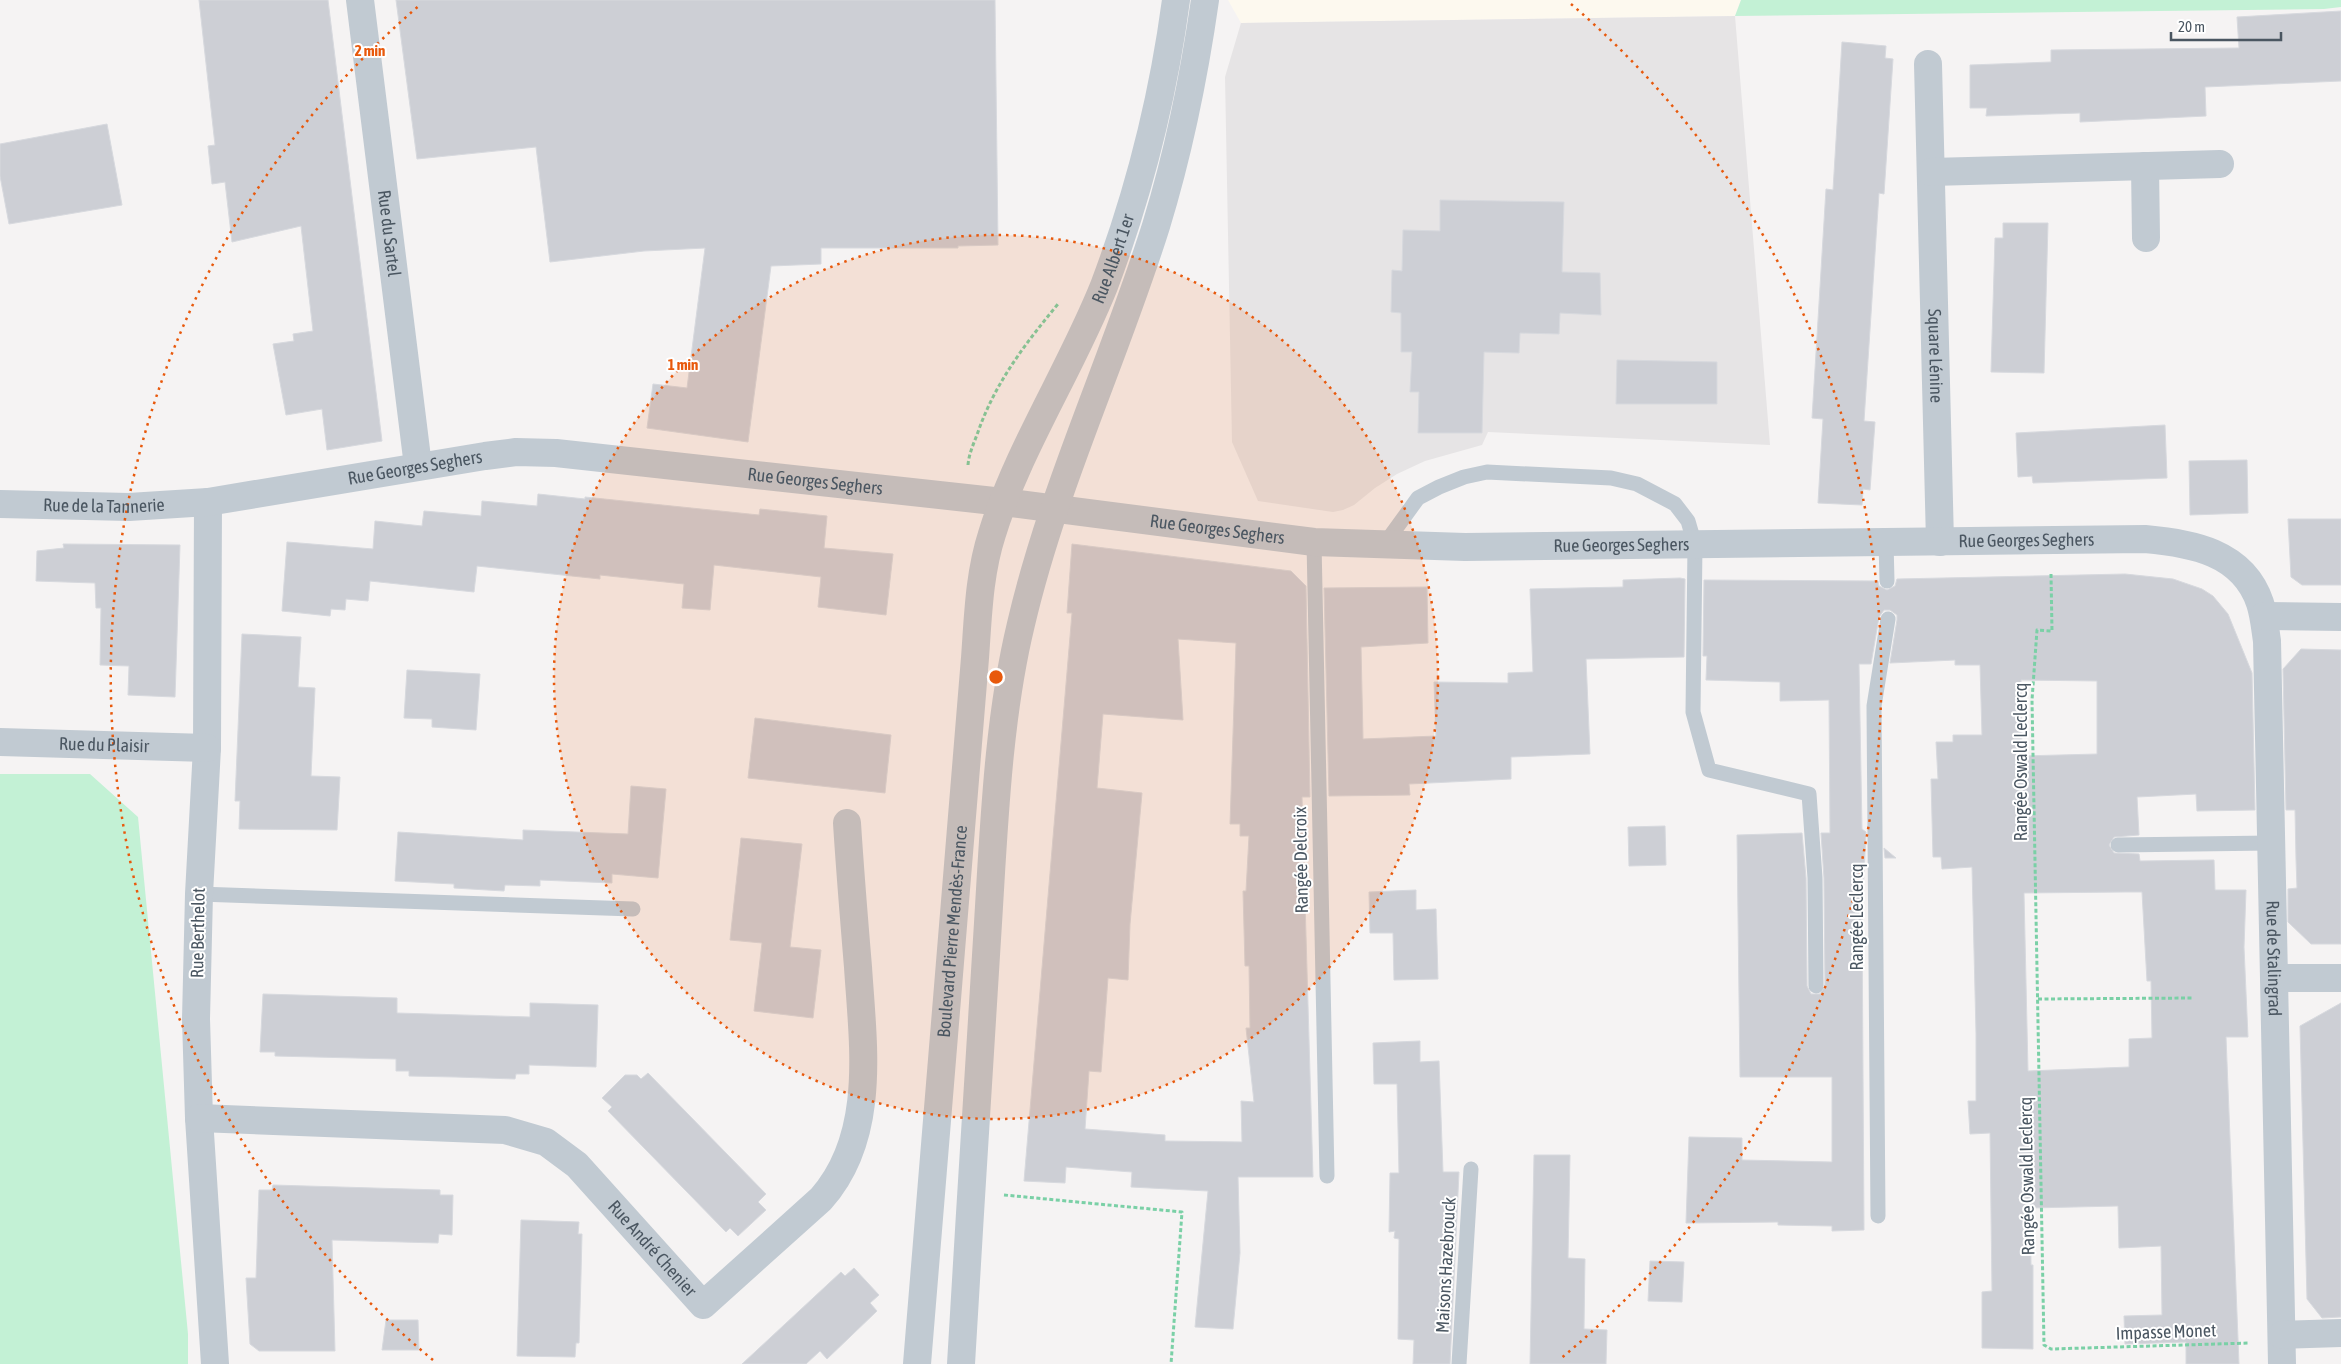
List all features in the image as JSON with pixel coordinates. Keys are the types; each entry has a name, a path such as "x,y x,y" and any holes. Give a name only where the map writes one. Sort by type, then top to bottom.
{"street":[{"name":"Rue du Sartel","path":"360,0 418,466"},
{"name":"Rue Albert 1er","path":"1003,502 1103,287 1128,219 1158,112 1176,0"},
{"name":"Rue Albert 1er","path":"1055,509 1077,442 1156,225 1183,129 1194,76 1205,0"},
{"name":"Square Lénine","path":"1928,64 1940,542"},
{"path":"1931,172 2220,164"},
{"path":"2145,166 2146,238"},
{"name":"Rue Georges Seghers","path":"208,502 418,466 516,452 556,453 1003,502 1314,542 1466,547 2145,539 2196,546 2231,563"},
{"name":"Rue de la Tannerie","path":"0,504 130,507 208,502"},
{"name":"Rue Berthelot","path":"208,502 207,748 199,894 196,1019 199,1118 215,1364"},
{"name":"Boulevard Pierre Mendès-France","path":"917,1364 980,595 991,536 1003,502"},
{"name":"Boulevard Pierre Mendès-France","path":"961,1364 992,857 1001,753 1012,665 1030,589 1055,509"},
{"name":"Rue de Stalingrad","path":"2231,563 2254,590 2264,616 2267,641 2282,1347"},
{"path":"2264,616 2341,617"},
{"name":"Rue du Plaisir","path":"0,742 207,748"},
{"name":"Rue André Chenier","path":"199,1118 505,1130 546,1142 577,1165 703,1305 821,1199 835,1183 851,1148 858,1124 863,1066 847,823"},
{"path":"2274,978 2341,978"},
{"path":"2282,1347 2341,1333"}],"lane":[{"path":"1384,545 1418,498 1448,484 1487,472 1611,478 1637,484 1675,504 1688,521 1696,545 1693,712 1709,770 1809,794 1815,878 1816,986"},
{"name":"Rangée Delcroix","path":"1314,542 1327,1176"},
{"path":"1886,542 1887,581"},
{"name":"Rangée Leclercq","path":"1878,1216 1874,706 1888,619"},
{"path":"2118,845 2270,843"},
{"path":"199,894 633,909"},
{"name":"Maisons Hazebrouck","path":"1459,1364 1471,1168"}],"path":[{"path":"964,498 969,457 984,414 997,387 1033,335 1061,300"},
{"name":"Rangée Oswald Leclercq","path":"2050,541 2052,631 2037,630 2032,700 2044,1345 2051,1349"},
{"path":"2038,999 2194,998"},
{"path":"971,1192 1182,1212 1170,1364"},
{"name":"Impasse Monet","path":"2051,1349 2282,1347"}],"shaded area":[{"path":"1228,0 1741,0 1735,16 1241,23"},
{"path":"1735,16 1770,445 1488,432 1482,445 1425,461 1397,474 1375,488 1354,505 1343,510 1333,512 1258,501 1232,442 1225,77 1241,23"}],"green space":[{"path":"1741,0 2341,0 2341,7 2324,9 1735,16"},
{"path":"0,774 90,774 138,817 188,1334 188,1364 0,1364"}],"building":[{"path":"199,0 328,0 382,441 327,450 322,409 286,415 273,344 294,341 293,334 313,331 301,226 232,242 225,182 212,184 208,146 215,145"},
{"path":"396,0 995,0 998,245 958,246 958,248 821,248 821,264 771,266 748,442 647,428 653,384 687,388 705,248 644,251 550,262 536,147 417,159"},
{"path":"2341,11 2341,81 2205,87 2206,116 2080,122 2080,113 1986,116 1987,108 1970,108 1970,65 2051,62 2051,50 2239,48 2237,17"},
{"path":"1842,42 1886,46 1885,58 1893,59 1884,194 1879,193 1864,421 1875,422 1870,490 1863,489 1862,505 1818,503 1823,419 1812,418 1826,189 1833,190"},
{"path":"107,124 122,205 9,224 0,176 0,144"},
{"path":"1440,200 1564,202 1562,272 1600,273 1601,315 1560,313 1559,334 1520,333 1519,353 1484,352 1482,433 1418,433 1419,392 1410,392 1412,352 1401,352 1401,313 1391,312 1392,270 1402,271 1403,230 1440,231"},
{"path":"2003,223 2048,223 2044,373 1991,372 1995,238 2003,238"},
{"path":"1617,360 1717,362 1717,404 1616,404"},
{"path":"2165,425 2167,478 2033,483 2032,476 2018,477 2016,433"},
{"path":"2247,460 2248,513 2190,515 2189,461"},
{"path":"538,494 759,515 760,509 827,516 824,548 893,554 886,615 818,607 821,577 714,565 710,610 682,608 684,584 600,575 600,579 477,566 474,592 370,581 368,601 346,599 345,610 331,609 330,616 282,611 287,542 373,549 375,521 422,526 424,511 481,516 482,501 537,506"},
{"path":"2288,519 2341,519 2341,585 2302,585 2291,577"},
{"path":"63,544 180,545 175,697 128,695 129,666 100,665 101,608 96,608 95,583 36,581 37,551 64,548"},
{"path":"1072,544 1291,571 1306,586 1310,797 1302,797 1313,1177 1238,1177 1240,1253 1233,1329 1195,1327 1208,1191 1131,1187 1132,1172 1066,1167 1065,1183 1024,1181 1072,613 1067,613","holes":["1178,639 1236,643 1230,824 1240,824 1240,836 1249,836 1246,891 1243,891 1245,966 1249,966 1250,1028 1246,1028 1254,1102 1241,1101 1242,1142 1165,1141 1165,1135 1085,1129 1089,1071 1101,1072 1108,978 1128,980 1130,924 1142,793 1097,788 1103,714 1183,720"]},
{"path":"2125,574 2173,579 2202,589 2213,596 2228,614 2252,673 2255,810 2197,811 2196,794 2137,797 2139,835 2114,837 2109,845 2114,853 2139,854 2140,861 2214,860 2215,890 2246,890 2244,947 2248,1037 2226,1037 2239,1364 2186,1364 2186,1342 2125,1344 2124,1316 2162,1315 2161,1246 2119,1248 2118,1206 2030,1208 2031,1265 2033,1265 2033,1349 1982,1348 1982,1292 1992,1291 1990,1133 1970,1134 1968,1101 1976,1101 1972,867 1942,869 1941,857 1933,857 1931,779 1938,779 1936,742 1953,742 1953,735 1982,735 1980,665 1955,665 1955,660 1890,663 1897,615 1890,610 1884,610 1879,617 1871,664 1859,664 1862,829 1866,832 1862,915 1864,1230 1832,1231 1832,1226 1778,1225 1778,1222 1686,1223 1689,1137 1742,1138 1742,1160 1832,1162 1832,1077 1740,1077 1737,835 1802,833 1806,878 1807,986 1811,994 1820,994 1825,986 1824,878 1821,833 1830,833 1829,700 1780,701 1780,682 1706,680 1707,656 1703,656 1704,580 1878,581 1879,586 1887,590 1895,586 1897,579","holes":["2021,680 2097,681 2097,754 2022,756","2142,892 2147,981 2151,981 2152,1038 2129,1039 2129,1067 2028,1071 2024,893"]},
{"path":"1685,579 1684,657 1586,659 1590,754 1511,757 1511,779 1409,784 1410,795 1329,796 1324,588 1427,587 1428,643 1361,647 1363,739 1436,736 1434,682 1508,683 1508,673 1533,672 1530,589 1623,587 1623,580"},
{"path":"242,634 301,637 298,687 315,688 311,776 340,777 337,830 239,829 240,801 235,801"},
{"path":"2301,649 2341,650 2341,944 2311,944 2288,922 2288,889 2297,888 2295,810 2286,810 2283,669"},
{"path":"407,670 480,674 476,730 432,727 432,719 404,718"},
{"path":"755,718 891,735 885,793 748,778"},
{"path":"631,786 666,789 658,878 612,874 612,883 540,880 540,886 505,885 504,891 454,888 454,884 395,881 398,832 523,840 523,830 628,834"},
{"path":"1665,826 1666,865 1629,866 1628,827"},
{"path":"741,838 802,844 790,947 821,950 813,1018 754,1011 762,943 730,940"},
{"path":"1884,848 1896,858 1885,858"},
{"path":"1416,890 1416,910 1436,909 1438,979 1394,980 1393,933 1370,933 1369,892"},
{"path":"263,994 397,998 397,1013 530,1017 530,1003 598,1005 596,1067 529,1065 529,1074 516,1074 515,1079 409,1076 409,1071 396,1071 396,1059 275,1056 275,1052 260,1052"},
{"path":"2341,1003 2341,1317 2322,1318 2307,1299 2300,1026"},
{"path":"1420,1041 1420,1062 1439,1061 1443,1172 1459,1172 1450,1364 1413,1364 1414,1340 1398,1339 1399,1239 1394,1238 1395,1231 1389,1232 1390,1173 1399,1173 1397,1084 1374,1084 1373,1043"},
{"path":"648,1073 766,1194 758,1202 766,1210 738,1236 730,1228 726,1232 608,1111 612,1107 602,1098 625,1075 637,1075 641,1079"},
{"path":"1534,1155 1570,1155 1568,1258 1585,1259 1584,1329 1607,1330 1606,1364 1530,1364"},
{"path":"273,1185 440,1190 440,1195 453,1195 452,1235 439,1234 438,1243 332,1240 335,1351 259,1351 250,1344 246,1278 256,1278 259,1190 272,1190"},
{"path":"521,1220 579,1222 578,1234 582,1234 579,1343 576,1343 575,1357 517,1356"},
{"path":"1650,1261 1684,1262 1682,1302 1648,1301"},
{"path":"854,1268 879,1295 870,1303 877,1311 827,1359 820,1351 806,1364 742,1364 841,1272 845,1276"},
{"path":"386,1320 418,1320 419,1350 382,1350"}]}
